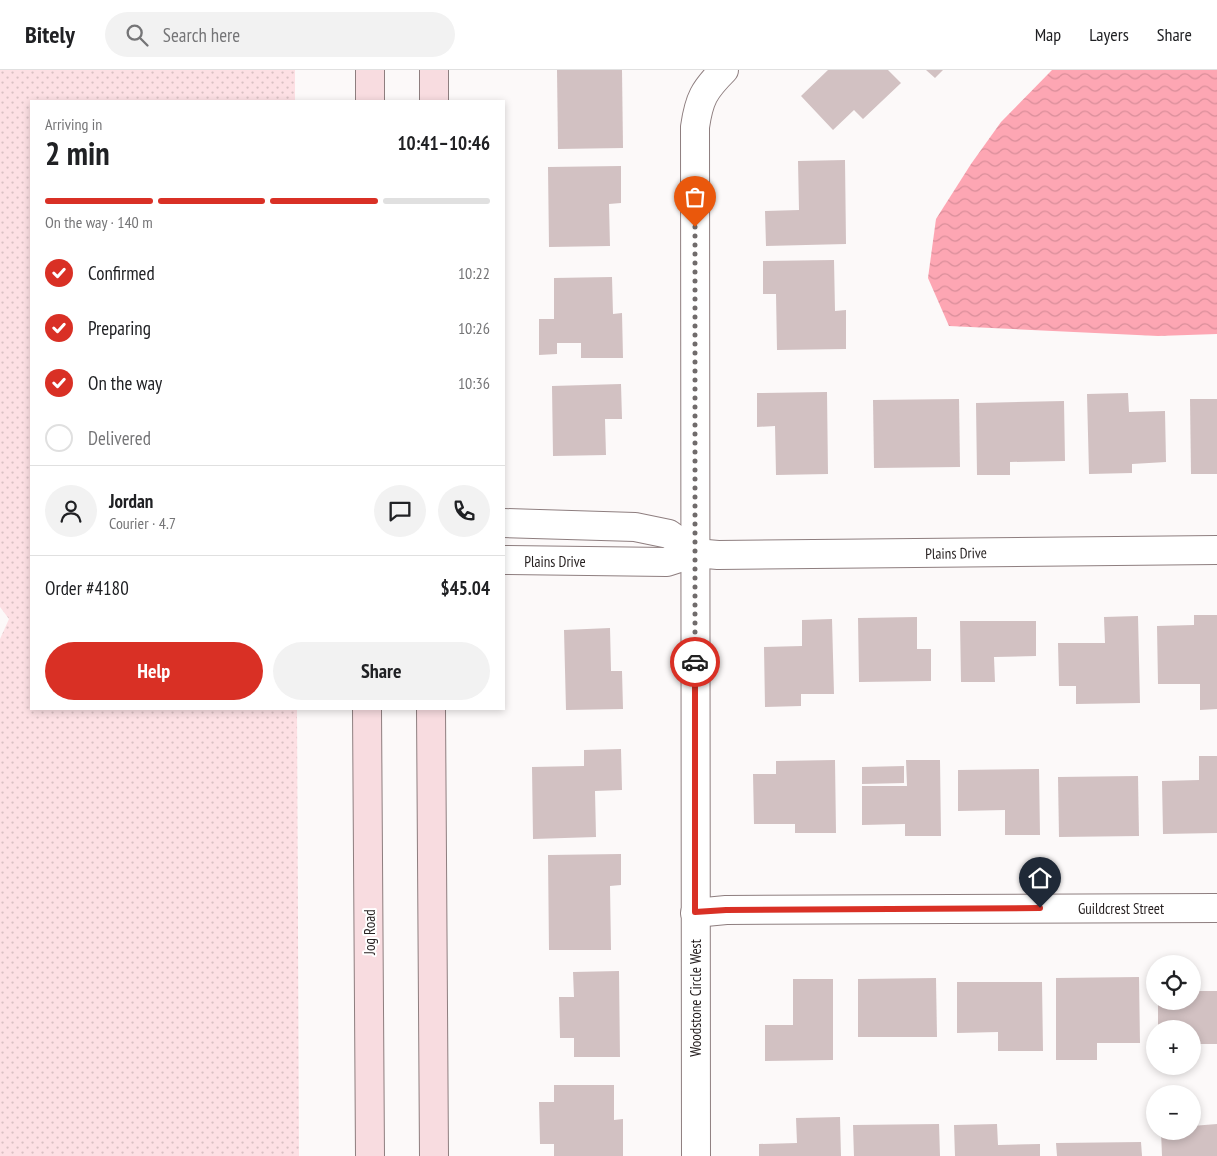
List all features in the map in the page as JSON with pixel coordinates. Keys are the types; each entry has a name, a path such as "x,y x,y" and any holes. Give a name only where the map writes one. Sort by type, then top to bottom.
{"main road":[{"path":"370,70 370,100"},
{"path":"434,70 434,100"},
{"name":"Jog Road","path":"367,710 370,1156"},
{"path":"431,710 434,1156"}],"street":[{"name":"Woodstone Circle West","path":"696,1156 695,127 698,106 708,86 724,70"},
{"path":"505,523 636,527 669,534 695,553"},
{"name":"Plains Drive","path":"505,560 666,562 695,553 728,555 1217,550"},
{"name":"Guildcrest Street","path":"695,912 736,910 1217,908"}],"shaded area":[{"path":"0,70 295,70 295,100 30,100 30,710 297,710 299,1156 0,1156 0,639 9,619 0,607"}],"water":[{"path":"1052,70 1217,70 1217,334 1158,336 949,326 928,278 936,219 971,164 1001,122"}],"building":[{"path":"557,70 622,70 623,148 558,149"},
{"path":"828,70 888,70 901,83 863,119 854,110 833,130 801,96"},
{"path":"926,70 943,70 935,78"},
{"path":"845,160 846,244 766,246 765,211 799,210 798,161"},
{"path":"621,166 621,203 609,204 610,246 549,247 548,167"},
{"path":"834,260 835,311 846,310 846,349 777,350 776,294 763,294 763,261"},
{"path":"612,277 613,314 622,313 623,358 581,358 581,343 557,343 557,354 539,355 539,319 554,319 554,278"},
{"path":"621,384 622,419 605,419 606,455 553,456 552,386"},
{"path":"827,392 828,474 776,475 775,426 757,427 757,393"},
{"path":"1128,393 1129,412 1165,411 1166,462 1132,464 1132,473 1089,474 1087,394"},
{"path":"959,399 960,467 874,468 873,400"},
{"path":"1190,399 1217,399 1217,474 1191,474"},
{"path":"1064,401 1065,461 1010,462 1010,475 977,475 976,403"},
{"path":"1194,615 1217,615 1217,709 1200,710 1200,684 1158,684 1157,626 1194,625"},
{"path":"1138,616 1140,703 1076,704 1076,686 1059,686 1058,643 1105,643 1104,617"},
{"path":"917,617 917,649 931,649 931,681 859,682 858,618"},
{"path":"832,619 834,694 801,694 801,706 765,707 764,647 802,646 802,620"},
{"path":"960,621 1036,621 1036,656 994,657 995,682 961,682"},
{"path":"610,628 611,671 622,671 623,709 566,710 564,630"},
{"path":"621,749 622,790 595,791 596,837 533,839 532,767 584,766 584,750"},
{"path":"1199,756 1217,756 1217,833 1163,834 1162,781 1199,780"},
{"path":"835,760 836,833 795,833 795,824 754,824 753,774 776,774 776,761"},
{"path":"906,760 940,760 941,836 905,836 905,824 862,825 862,786 907,786"},
{"path":"904,766 904,783 862,784 862,767"},
{"path":"1039,769 1040,835 1005,835 1005,810 958,811 958,770"},
{"path":"1138,776 1139,836 1059,837 1058,777"},
{"path":"621,854 621,885 610,886 611,950 549,950 548,855"},
{"path":"619,971 620,1057 574,1057 574,1038 560,1038 559,997 574,997 573,972"},
{"path":"1139,977 1140,1043 1097,1043 1097,1060 1056,1060 1056,978"},
{"path":"936,978 937,1037 858,1037 858,979"},
{"path":"793,979 833,979 833,1060 765,1061 765,1025 793,1025"},
{"path":"957,982 1042,982 1043,1051 998,1051 998,1032 957,1033"},
{"path":"1201,991 1217,991 1217,1044 1201,1044 1201,1020 1158,1020 1158,1010 1201,1010"},
{"path":"554,1085 614,1085 614,1120 623,1119 623,1156 554,1156 554,1144 540,1144 539,1102 554,1102"},
{"path":"840,1117 841,1156 759,1156 759,1144 797,1143 796,1118"},
{"path":"939,1124 940,1156 854,1156 853,1125"},
{"path":"997,1124 998,1145 1040,1144 1040,1156 955,1156 954,1125"},
{"path":"1217,1124 1217,1156 1162,1156 1161,1140 1201,1140 1201,1125"},
{"path":"1141,1142 1142,1156 1057,1156 1056,1143"}],"way so far":[{"path":"695,227 695,662"}],"route":[{"path":"695,662 695,912 726,910 1040,908"}]}
